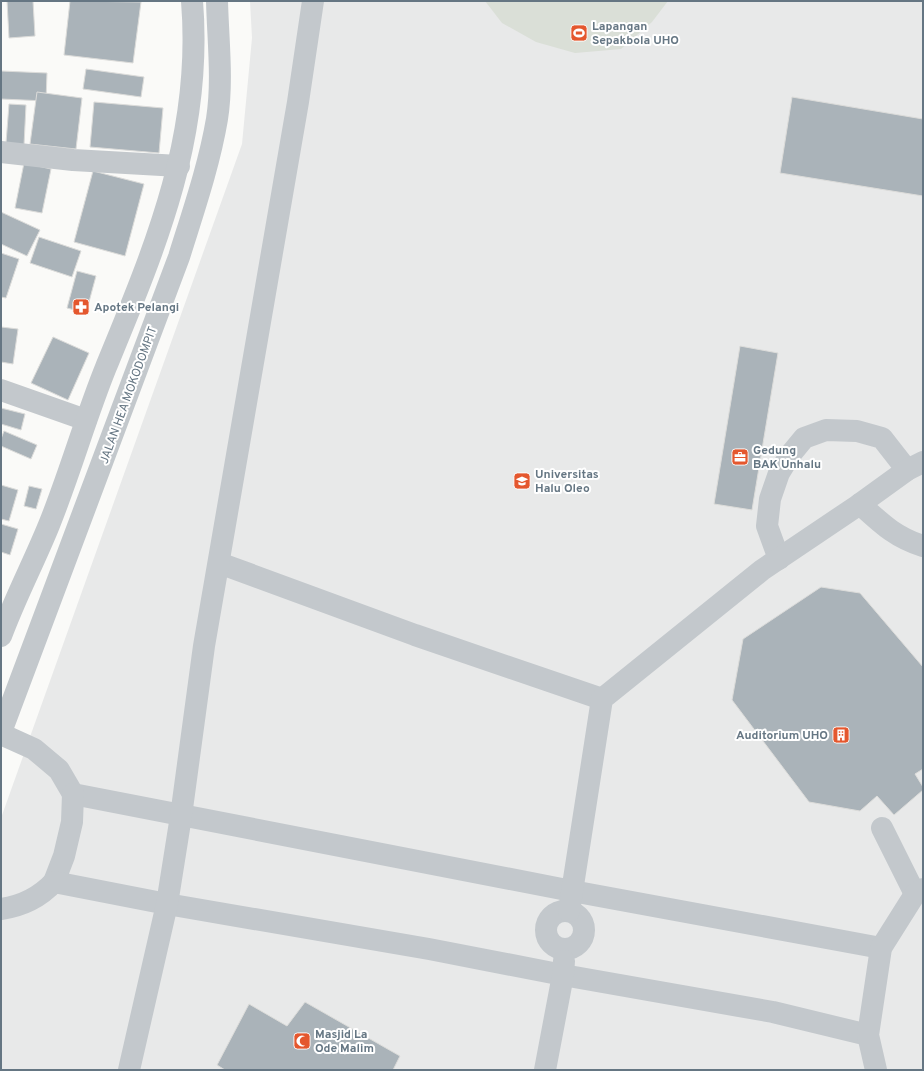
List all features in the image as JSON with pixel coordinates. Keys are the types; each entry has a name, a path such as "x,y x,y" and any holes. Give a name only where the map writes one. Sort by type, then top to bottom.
{"street":[{"path":"1,635 49,524 86,420 137,293 179,166 192,98 192,1"},
{"name":"JALAN HEA MOKODOMPIT","path":"1,733 179,257 203,180 217,118 219,79 217,1"},
{"path":"129,1070 167,904 181,816 204,646 297,109 313,1"},
{"path":"1,152 73,160 179,166"},
{"path":"106,368 133,381"},
{"path":"1,390 86,420"},
{"path":"571,901 549,918 545,928 547,939 555,947 565,950 576,947 583,938 584,926 571,901 602,699 756,575 915,466 882,438 857,431 826,430 804,438 790,455 779,473 770,500 767,526 779,559"},
{"path":"860,504 885,527 904,540 923,546"},
{"path":"218,563 415,635 602,699"},
{"path":"1,733 34,749 59,770 73,794 72,822 64,856 54,882 43,894 14,907 1,908"},
{"path":"73,794 571,901 881,948"},
{"path":"876,1070 868,1036 881,948 919,891 882,828"},
{"path":"54,882 167,904 429,948 563,975 772,1012 868,1036"},
{"path":"545,1070 563,975 565,950"}],"shaded area":[{"name":"Universitas Halu Oleo","path":"250,1 923,1 923,1070 1,1070 1,818 242,144 252,38"},
{"name":"Lapangan Sepakbola UHO","path":"485,1 668,1 652,22 621,49 575,53 536,42 502,23"}],"building":[{"path":"7,1 33,1 35,36 9,38"},
{"path":"70,1 141,2 133,63 64,55"},
{"path":"86,69 144,77 141,97 83,89"},
{"path":"1,71 47,73 46,101 1,99"},
{"path":"37,92 82,98 76,149 30,144"},
{"path":"792,97 923,119 923,196 780,173"},
{"path":"94,102 163,108 159,153 90,147"},
{"path":"9,104 26,105 24,145 6,143"},
{"path":"24,163 51,169 42,213 15,208"},
{"path":"93,171 144,184 125,256 74,242"},
{"path":"1,212 40,230 27,256 1,244"},
{"path":"39,237 81,251 72,277 30,263"},
{"path":"1,253 19,259 6,298 1,297"},
{"path":"77,271 96,276 86,313 67,308"},
{"path":"1,327 18,329 13,364 1,362"},
{"path":"53,337 89,353 68,400 31,383"},
{"path":"740,346 778,353 752,510 714,504"},
{"path":"1,408 25,414 21,430 1,424"},
{"path":"4,431 37,445 31,459 1,446 1,439"},
{"path":"1,485 18,490 9,521 1,519"},
{"path":"29,486 42,489 36,509 24,506"},
{"path":"1,524 18,529 10,555 1,552"},
{"name":"Auditorium UHO","path":"821,587 860,593 923,667 923,769 915,774 923,787 923,790 894,815 877,796 860,811 809,802 732,700 743,639"},
{"name":"Masjid La Ode Malim","path":"305,1002 400,1056 393,1070 225,1070 217,1065 249,1004 287,1026"}],"place":[{"name":"Lapangan Sepakbola UHO","path":"579,33"},
{"name":"Apotek Pelangi","path":"81,307"},
{"name":"Gedung BAK Unhalu","path":"740,457"},
{"name":"Universitas Halu Oleo","path":"522,481"},
{"name":"Auditorium UHO","path":"841,735"},
{"name":"Masjid La Ode Malim","path":"302,1041"}]}
